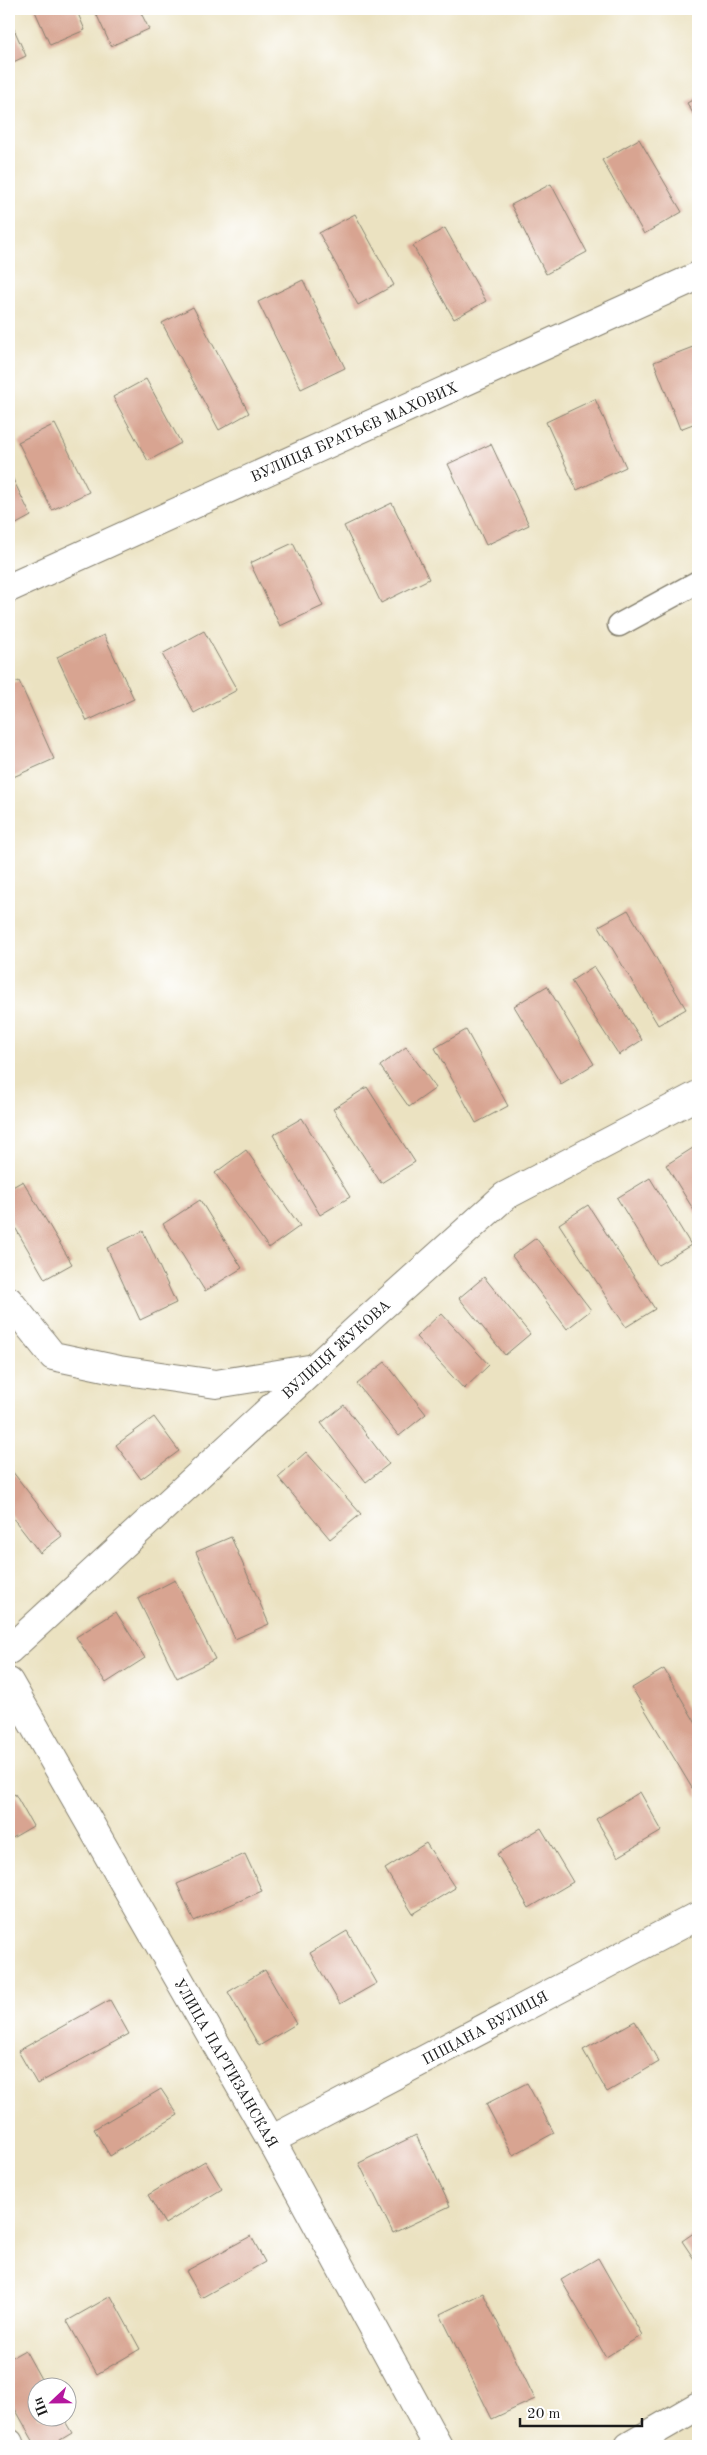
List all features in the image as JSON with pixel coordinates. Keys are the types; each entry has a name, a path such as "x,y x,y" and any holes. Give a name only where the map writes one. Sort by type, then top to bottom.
{"street":[{"name":"ВУЛИЦЯ БРАТЬЄВ МАХОВИХ","path":"9,588 698,276"},
{"name":"ВУЛИЦЯ ЖУКОВА","path":"9,1650 314,1368 505,1196 698,1095"},
{"path":"9,1301 53,1356 119,1370 216,1384 314,1368"},
{"name":"УЛИЦА ПАРТИЗАНСКАЯ","path":"9,1682 271,2140 438,2446"},
{"name":"ПІЩАНА ВУЛИЦЯ","path":"271,2140 698,1916"},
{"path":"629,2446 698,2406"}],"lane":[{"path":"619,625 698,582"}],"building":[{"path":"34,9 76,9 85,30 50,45"},
{"path":"94,9 139,9 149,29 111,46"},
{"path":"9,18 26,56 9,64"},
{"path":"698,97 698,122 687,103"},
{"path":"639,139 682,212 644,234 602,160"},
{"path":"551,184 587,252 546,274 511,205"},
{"path":"355,214 394,285 358,305 319,233"},
{"path":"445,228 486,301 454,319 413,246"},
{"path":"303,280 345,368 301,389 258,302"},
{"path":"193,307 249,413 219,430 162,323"},
{"path":"698,345 698,422 680,429 654,362"},
{"path":"146,379 181,443 148,461 113,397"},
{"path":"595,399 626,467 577,490 546,422"},
{"path":"55,424 89,492 52,510 18,442"},
{"path":"491,444 529,525 486,545 448,464"},
{"path":"9,471 31,516 9,528"},
{"path":"392,503 429,579 381,603 344,526"},
{"path":"293,543 323,606 280,626 250,563"},
{"path":"204,631 237,690 194,713 162,654"},
{"path":"104,635 134,699 87,721 57,657"},
{"path":"19,681 54,759 11,778 9,774 9,686"},
{"path":"628,910 686,1009 658,1025 599,926"},
{"path":"594,966 642,1040 619,1055 571,981"},
{"path":"547,986 594,1064 561,1084 514,1006"},
{"path":"466,1030 508,1106 476,1123 435,1048"},
{"path":"406,1047 436,1088 409,1107 380,1066"},
{"path":"367,1087 415,1162 381,1183 333,1109"},
{"path":"302,1118 350,1197 320,1215 273,1135"},
{"path":"696,1146 698,1149 698,1217 666,1165"},
{"path":"246,1150 300,1226 269,1248 215,1173"},
{"path":"650,1178 691,1245 658,1265 617,1198"},
{"path":"23,1181 72,1264 45,1279 9,1217 9,1189"},
{"path":"200,1200 242,1268 205,1291 163,1224"},
{"path":"588,1205 655,1309 626,1327 559,1224"},
{"path":"143,1231 176,1303 140,1320 107,1248"},
{"path":"536,1238 591,1310 567,1329 512,1256"},
{"path":"484,1277 530,1334 505,1355 459,1298"},
{"path":"441,1313 489,1365 464,1389 416,1337"},
{"path":"385,1362 426,1414 399,1436 357,1384"},
{"path":"344,1405 389,1464 366,1482 321,1423"},
{"path":"154,1417 179,1451 141,1479 116,1445"},
{"path":"306,1452 361,1514 330,1539 278,1477"},
{"path":"9,1467 62,1536 40,1553 9,1513"},
{"path":"231,1537 269,1624 235,1639 196,1552"},
{"path":"175,1580 215,1659 177,1678 138,1599"},
{"path":"116,1612 145,1658 106,1683 76,1637"},
{"path":"664,1669 698,1727 698,1798 632,1688"},
{"path":"640,1792 662,1831 618,1857 596,1819"},
{"path":"15,1794 33,1826 9,1840 9,1797"},
{"path":"541,1828 573,1882 529,1908 497,1854"},
{"path":"426,1843 455,1888 413,1914 385,1869"},
{"path":"245,1854 262,1891 194,1921 177,1884"},
{"path":"347,1931 377,1983 340,2004 310,1953"},
{"path":"265,1970 296,2024 259,2046 228,1992"},
{"path":"110,2000 129,2034 37,2084 18,2051"},
{"path":"635,2021 659,2062 607,2092 583,2050"},
{"path":"527,2083 554,2133 513,2155 486,2104"},
{"path":"161,2089 178,2115 110,2156 94,2129"},
{"path":"416,2135 450,2206 393,2233 359,2163"},
{"path":"205,2161 222,2189 165,2224 148,2195"},
{"path":"698,2230 698,2265 682,2241"},
{"path":"251,2236 265,2262 201,2298 186,2271"},
{"path":"598,2258 642,2335 606,2357 561,2280"},
{"path":"483,2293 535,2399 492,2419 440,2314"},
{"path":"111,2296 140,2349 97,2374 67,2321"},
{"path":"25,2350 40,2378 28,2378 28,2428 69,2428 72,2433 50,2446 36,2446 9,2398 9,2359"}]}
